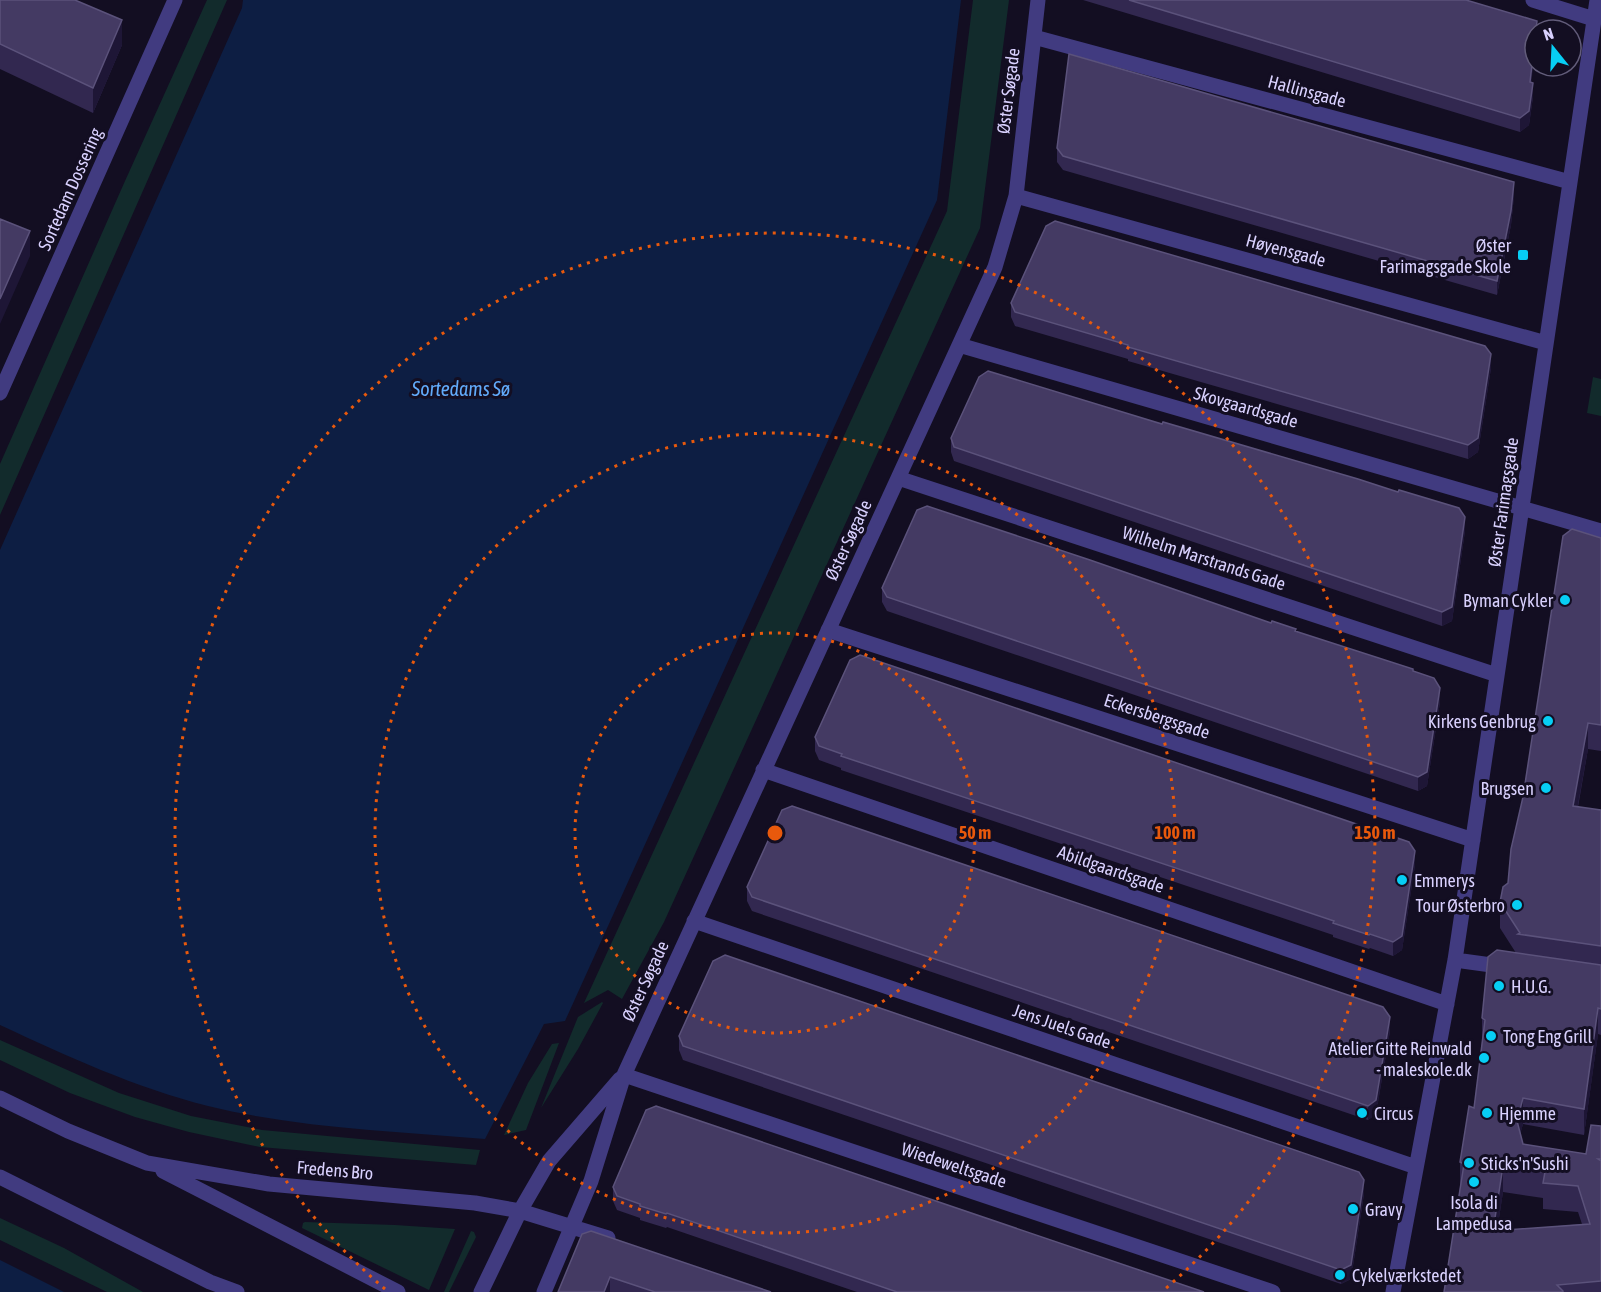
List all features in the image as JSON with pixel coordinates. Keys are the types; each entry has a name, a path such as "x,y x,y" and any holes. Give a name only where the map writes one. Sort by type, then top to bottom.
{"street":[{"name":"Sortedam Dossering","path":"0,393 175,0"},
{"name":"Øster Søgade","path":"544,1292 591,1181 624,1075 995,267 1016,196 1038,0"},
{"path":"1533,0 1594,19"},
{"name":"Øster Farimagsgade","path":"1393,1292 1455,960 1597,0"},
{"name":"Hallinsgade","path":"1034,37 1570,182"},
{"name":"Høyensgade","path":"1016,196 1546,343"},
{"name":"Skovgaardsgade","path":"959,345 1601,531"},
{"name":"Wilhelm Marstrands Gade","path":"898,478 1497,675"},
{"name":"Eckersbergsgade","path":"828,630 1473,840"},
{"name":"Abildgaardsgade","path":"764,770 1447,1004"},
{"name":"Jens Juels Gade","path":"694,921 1416,1167"},
{"path":"1455,960 1523,970"},
{"name":"Øster Søgade","path":"481,1292 520,1211 549,1161 624,1075"},
{"name":"Wiedeweltsgade","path":"624,1075 1273,1292"},
{"name":"Fredens Bro","path":"0,1098 68,1131 147,1163 398,1292"},
{"name":"Fredens Bro","path":"147,1163 269,1184 449,1199 520,1211 624,1244"},
{"path":"0,1177 216,1287 237,1292"}],"green space":[{"path":"207,0 227,0 0,515 0,464"},
{"path":"973,0 1009,0 980,228 664,922 622,999 608,990 584,1003 947,211"},
{"path":"1593,377 1601,379 1601,416 1587,413"},
{"path":"602,1002 578,1049 541,1108 578,1017"},
{"path":"0,1040 119,1093 191,1116 262,1130 480,1150 476,1165 260,1147 189,1132 135,1117 70,1093 0,1060"},
{"path":"559,1043 526,1130 504,1135 528,1083 552,1044"},
{"path":"0,1218 64,1248 143,1292 107,1292 0,1240"},
{"path":"305,1222 455,1229 429,1290 302,1228"},
{"path":"471,1231 476,1237 449,1292 444,1292"}],"water":[{"name":"Sortedams Sø","path":"243,0 961,0 937,200 565,1021 544,1024 485,1139 311,1124 208,1106 128,1081 0,1025 0,550 242,8"},
{"path":"0,1260 64,1292 0,1292"}],"building":[{"path":"0,0 75,0 122,20 93,88 0,44"},
{"path":"1129,0 1466,0 1527,18 1523,18 1523,78 1530,78 1530,82 1533,83 1529,111 1520,118"},
{"path":"1069,54 1514,182 1511,211 1497,281 1063,156 1057,148"},
{"path":"0,219 30,231 0,299"},
{"path":"1055,221 1485,346 1491,354 1478,438 1468,445 1015,312 1011,303 1046,226"},
{"path":"988,371 1162,424 1163,422 1459,508 1465,517 1452,607 1442,612 954,447 951,438 979,377"},
{"path":"927,506 1271,623 1272,621 1296,629 1295,631 1434,678 1440,688 1427,772 1418,777 887,597 882,588 917,510"},
{"path":"1572,529 1601,538 1601,725 1588,723 1573,806 1601,810 1601,946 1518,934 1520,933 1500,902 1503,887 1508,883 1511,849 1523,797 1563,536"},
{"path":"860,655 1409,842 1415,851 1402,936 1393,942 1369,935 1333,923 1334,921 841,756 842,754 819,746 815,737 850,660"},
{"path":"792,806 1383,1007 1390,1017 1376,1100 1368,1106 752,897 747,887 782,810"},
{"path":"1497,950 1601,965 1601,1009 1598,1008 1584,1109 1523,1098 1517,1121 1523,1144 1586,1154 1591,1125 1601,1126 1601,1159 1598,1159 1601,1161 1601,1281 1557,1285 1563,1292 1444,1292 1464,1164 1460,1162 1469,1106 1474,1108 1485,1020 1482,1018 1488,957","holes":["1503,1166 1545,1172 1543,1183 1578,1186 1590,1224 1493,1231"]},
{"path":"725,955 1359,1172 1364,1180 1351,1265 1341,1270 683,1046 679,1036 713,961"},
{"path":"656,1106 1204,1292 897,1292 667,1213 640,1206 640,1204 617,1196 613,1187 646,1110"},
{"path":"591,1231 771,1292 655,1292 610,1277 604,1292 558,1292 582,1234"}],"place":[{"name":"Øster Farimagsgade Skole","path":"1523,255"},
{"name":"Byman Cykler","path":"1565,600"},
{"name":"Kirkens Genbrug","path":"1548,721"},
{"name":"Brugsen","path":"1546,788"},
{"name":"Emmerys","path":"1402,880"},
{"name":"Tour Østerbro","path":"1517,905"},
{"name":"H.U.G.","path":"1499,986"},
{"name":"Tong Eng Grill","path":"1491,1036"},
{"name":"Atelier Gitte Reinwald - maleskole.dk","path":"1484,1058"},
{"name":"Circus","path":"1362,1113"},
{"name":"Hjemme","path":"1487,1113"},
{"name":"Sticks'n'Sushi","path":"1469,1163"},
{"name":"Isola di Lampedusa","path":"1474,1182"},
{"name":"Gravy","path":"1353,1209"},
{"name":"Cykelværkstedet","path":"1340,1275"}]}
